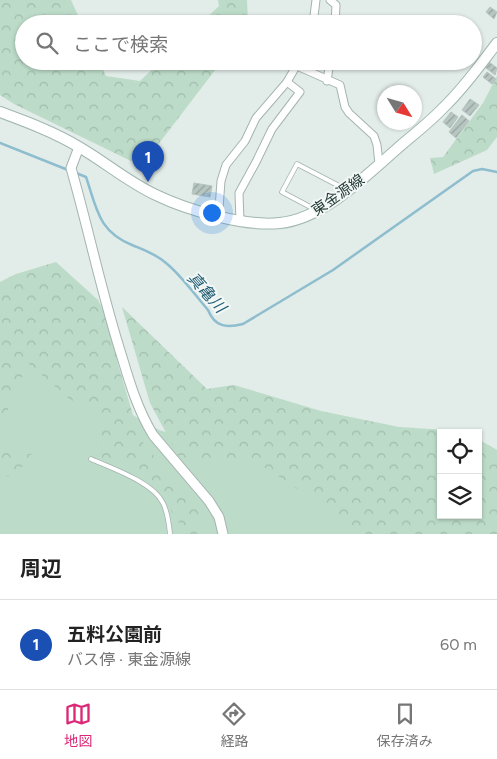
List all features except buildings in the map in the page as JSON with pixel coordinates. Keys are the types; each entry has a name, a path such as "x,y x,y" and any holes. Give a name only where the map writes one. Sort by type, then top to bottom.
{"main road":[{"name":"東金源線","path":"482,63 497,43"},
{"name":"東金源線","path":"0,112 47,130 79,147 140,187 158,196 240,221 280,224 309,216 329,205 380,164 444,108 476,70"}],"street":[{"path":"315,15 316,0"},
{"path":"330,0 336,5 335,15"},
{"path":"216,215 219,208 221,181 226,165 245,141 256,118 287,82 294,70"},
{"path":"308,70 327,81 340,85 348,113 374,136 380,164"},
{"path":"327,81 329,70"},
{"path":"240,221 240,193 272,129 300,92 287,82"},
{"path":"79,147 71,168 109,316 140,412 153,435 209,500 219,517 223,534"}],"lane":[{"path":"318,211 282,192 297,164 347,190"},
{"path":"91,459 139,481 154,492 163,502 168,516 170,534"}],"green space":[{"path":"0,0 71,0 78,15 15,15 15,70 103,70 106,76 140,81 152,70 215,70 157,146 131,161 14,104 0,95"},
{"path":"218,0 247,0 248,15 210,15 219,6"},
{"path":"497,76 497,137 487,150 434,174 430,158 443,157 483,103"},
{"path":"56,262 98,300 110,323 118,364 140,439 197,508 205,534 186,534 150,477 121,455 99,473 97,451 101,423 87,406 69,399 28,363 0,428 0,282 16,274"},
{"path":"122,307 207,389 234,385 321,411 399,427 437,429 437,519 482,519 482,441 497,450 497,534 366,534 261,465 179,457 150,403"},
{"path":"18,350 159,430 307,475 487,534 0,534 0,378"},
{"path":"0,442 33,455 12,478 0,473"}],"waterway":[{"name":"真亀川","path":"0,143 68,170"},
{"name":"真亀川","path":"76,173 86,177 100,218 112,233 162,260 182,279 214,320 222,325 231,326 243,324 333,270 473,171 482,169 497,172"}],"place":[{"name":"五料公園前","path":"148,182"}]}
